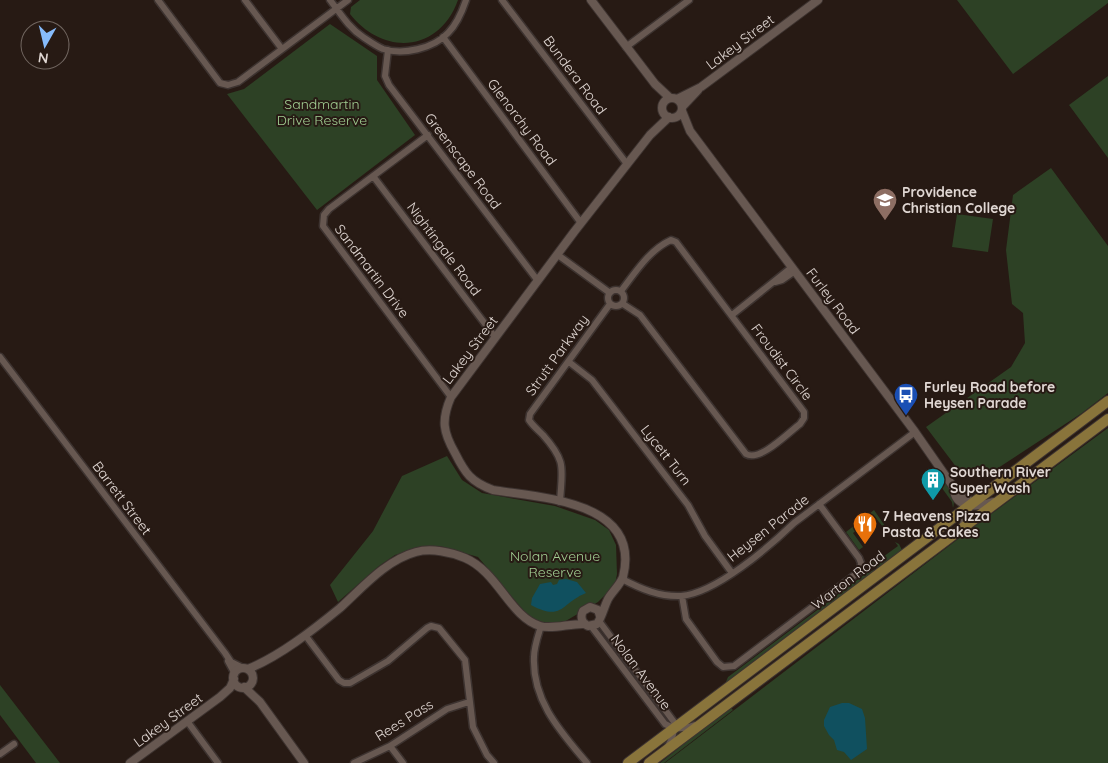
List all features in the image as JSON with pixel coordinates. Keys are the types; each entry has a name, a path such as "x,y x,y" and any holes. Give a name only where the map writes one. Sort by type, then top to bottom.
{"main road":[{"name":"Warton Road","path":"628,763 1108,402"},
{"path":"1070,430 1108,407"},
{"name":"Warton Road","path":"649,763 1108,419"}],"street":[{"path":"158,0 220,83 224,85 233,85 238,82 348,0"},
{"path":"245,0 282,49"},
{"path":"330,0 352,28 362,37 380,48 388,50 412,50 431,44 443,37 458,20 466,0"},
{"name":"Bundera Road","path":"502,0 627,164"},
{"path":"591,0 655,84 674,98 682,109"},
{"path":"626,47 688,0"},
{"name":"Lakey Street","path":"667,113 678,116 701,87 818,0"},
{"name":"Glenorchy Road","path":"443,37 581,223"},
{"name":"Greenscape Road","path":"388,50 386,76 389,85 538,281"},
{"path":"655,84 667,113"},
{"name":"Lakey Street","path":"600,619 609,598 622,579 625,564 623,544 613,525 601,515 580,506 493,490 481,485 467,475 447,438 445,431 446,412 451,397 581,223 667,113 674,98 701,87"},
{"name":"Furley Road","path":"682,109 690,131"},
{"name":"Furley Road","path":"667,113 690,131 915,432 954,488 968,499 969,506"},
{"name":"Sandmartin Drive","path":"428,135 324,215 323,226 451,397"},
{"name":"Nightingale Road","path":"373,176 495,337"},
{"name":"Froudist Circle","path":"620,292 651,254 663,244 671,240 680,246 804,412 804,418 800,424 760,455 750,457 732,437 640,315 622,304"},
{"path":"558,255 610,293"},
{"path":"732,315 773,282 782,280 794,269"},
{"path":"614,291 620,292 624,298 622,304 615,307 610,304 608,300 610,293 614,291"},
{"name":"Strutt Parkway","path":"560,502 562,464 557,452 529,420 534,408 610,304"},
{"name":"Barrett Street","path":"0,357 231,662 246,669"},
{"name":"Lycett Turn","path":"569,362 592,380 688,505 704,536 732,573"},
{"name":"Heysen Parade","path":"622,579 647,591 662,595 682,596 700,592 732,573 776,540 794,523 915,432"},
{"path":"963,527 969,506 980,506 1000,500"},
{"path":"682,596 686,619 717,662 723,667 734,666 860,571 861,563 858,558 819,504"},
{"name":"Lakey Street","path":"131,763 220,697 230,688 238,670 263,664 334,612 385,567 417,552 454,553 472,561 492,578 524,618 541,626"},
{"name":"Lakey Street","path":"569,624 587,608 609,598"},
{"path":"587,763 554,724 538,690 534,657 541,626 588,625 600,619 598,610 592,607"},
{"path":"582,613 581,618 588,625"},
{"name":"Nolan Avenue","path":"600,619 674,722 672,740 666,750"},
{"name":"Nolan Avenue","path":"588,625 664,723 674,728 684,729 703,722"},
{"path":"305,635 339,680 344,683 350,683 388,661 427,628 431,626 439,628 465,660 473,727 487,755 494,763"},
{"name":"Barrett Street","path":"224,653 234,676"},
{"name":"Lakey Street","path":"220,697 252,680 263,664"},
{"path":"246,669 252,673 252,680 260,702"},
{"path":"234,676 236,684 260,702 304,763"},
{"name":"Rees Pass","path":"354,763 390,746 447,709 469,702"},
{"path":"187,720 218,763"},
{"path":"0,754 14,744"},
{"path":"390,746 403,763"}],"green space":[{"path":"360,0 458,0 449,18 438,30 424,39 409,43 394,42 378,37 363,28 350,14 351,7"},
{"path":"957,0 1108,0 1108,3 1013,74"},
{"name":"Sandmartin Drive Reserve","path":"330,24 377,56 377,80 415,135 317,210 227,94 244,89"},
{"path":"1108,76 1108,158 1069,105"},
{"path":"1051,168 1108,246 1108,393 1082,413 998,468 983,472 960,472 926,427 1011,367 1025,343 1023,313 1012,304 1006,250 1013,195"},
{"path":"957,214 993,219 988,252 952,247"},
{"path":"1108,428 1108,763 665,763 979,523"},
{"name":"Nolan Avenue Reserve","path":"447,456 462,480 482,493 555,506 595,520 609,530 616,545 617,574 615,585 598,602 564,622 547,624 529,617 478,557 440,546 415,549 395,555 379,566 338,602 330,585 373,531 402,476"},
{"path":"938,474 952,494 953,508 952,502 934,477"},
{"path":"874,510 892,536 875,517 853,533 863,547 859,550 846,532"},
{"path":"895,542 899,544 902,550 880,567 871,568 869,561 871,560 876,565 876,562 898,546"},
{"path":"880,568 725,684 728,677 868,572"},
{"path":"0,685 60,763 36,763 0,715"},
{"path":"730,707 733,710 664,763 660,763 692,735"}],"water":[{"path":"566,579 577,582 586,593 556,611 550,612 531,605 532,598 540,584 551,582 553,585 557,584 559,580"},
{"path":"849,703 862,709 865,718 867,749 851,760 844,752 837,750 834,740 824,726 824,720 830,707"}],"place":[{"name":"Providence Christian College","path":"885,221"},
{"name":"Furley Road before Heysen Parade","path":"906,416"},
{"name":"Southern River Super Wash","path":"933,501"},
{"name":"7 Heavens Pizza Pasta & Cakes","path":"865,545"}]}
